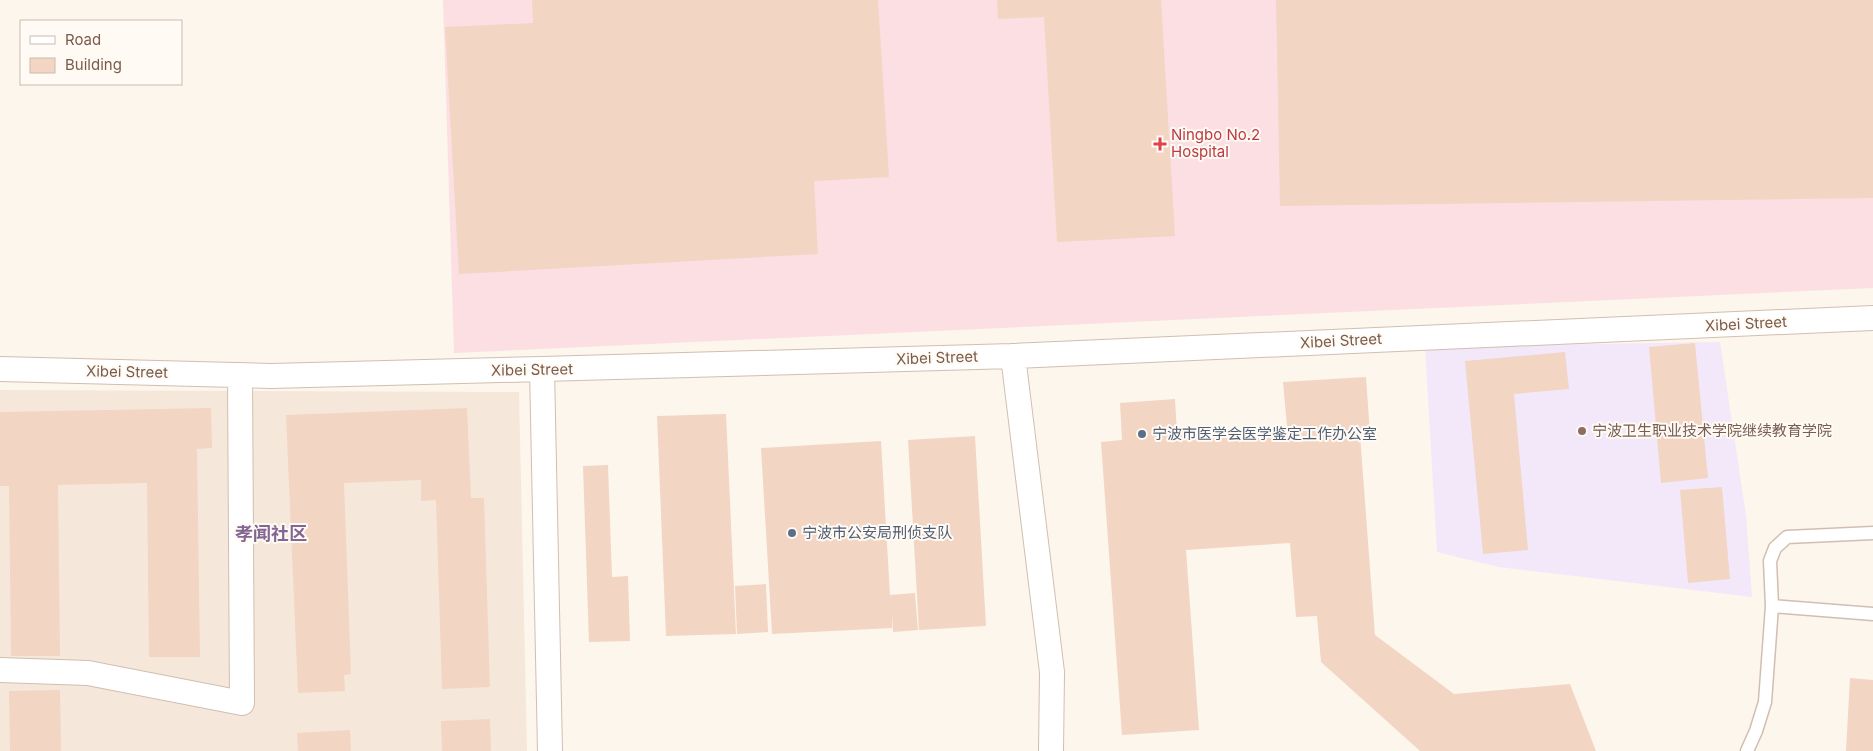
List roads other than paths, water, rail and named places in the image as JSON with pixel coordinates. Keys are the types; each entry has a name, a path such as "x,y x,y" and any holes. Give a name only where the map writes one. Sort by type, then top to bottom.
{"street":[{"name":"Xibei Street","path":"0,369 271,376 542,369 1013,356 1873,318"},
{"path":"1013,356 1052,672 1050,751"},
{"path":"542,369 550,751"},
{"path":"0,670 88,673 242,702 240,375"}],"lane":[{"path":"1748,751 1764,702 1772,606 1770,561 1775,548 1787,537 1873,533"},
{"path":"1772,606 1873,614"}],"place":[{"name":"Ningbo No.2 Hospital","path":"1160,144"},
{"name":"宁波卫生职业技术学院继续教育学院","path":"1582,431"},
{"name":"宁波市医学会医学鉴定工作办公室","path":"1142,434"},
{"name":"宁波市公安局刑侦支队","path":"792,533"}],"district":[{"name":"孝闻社区","path":"271,534"}]}
